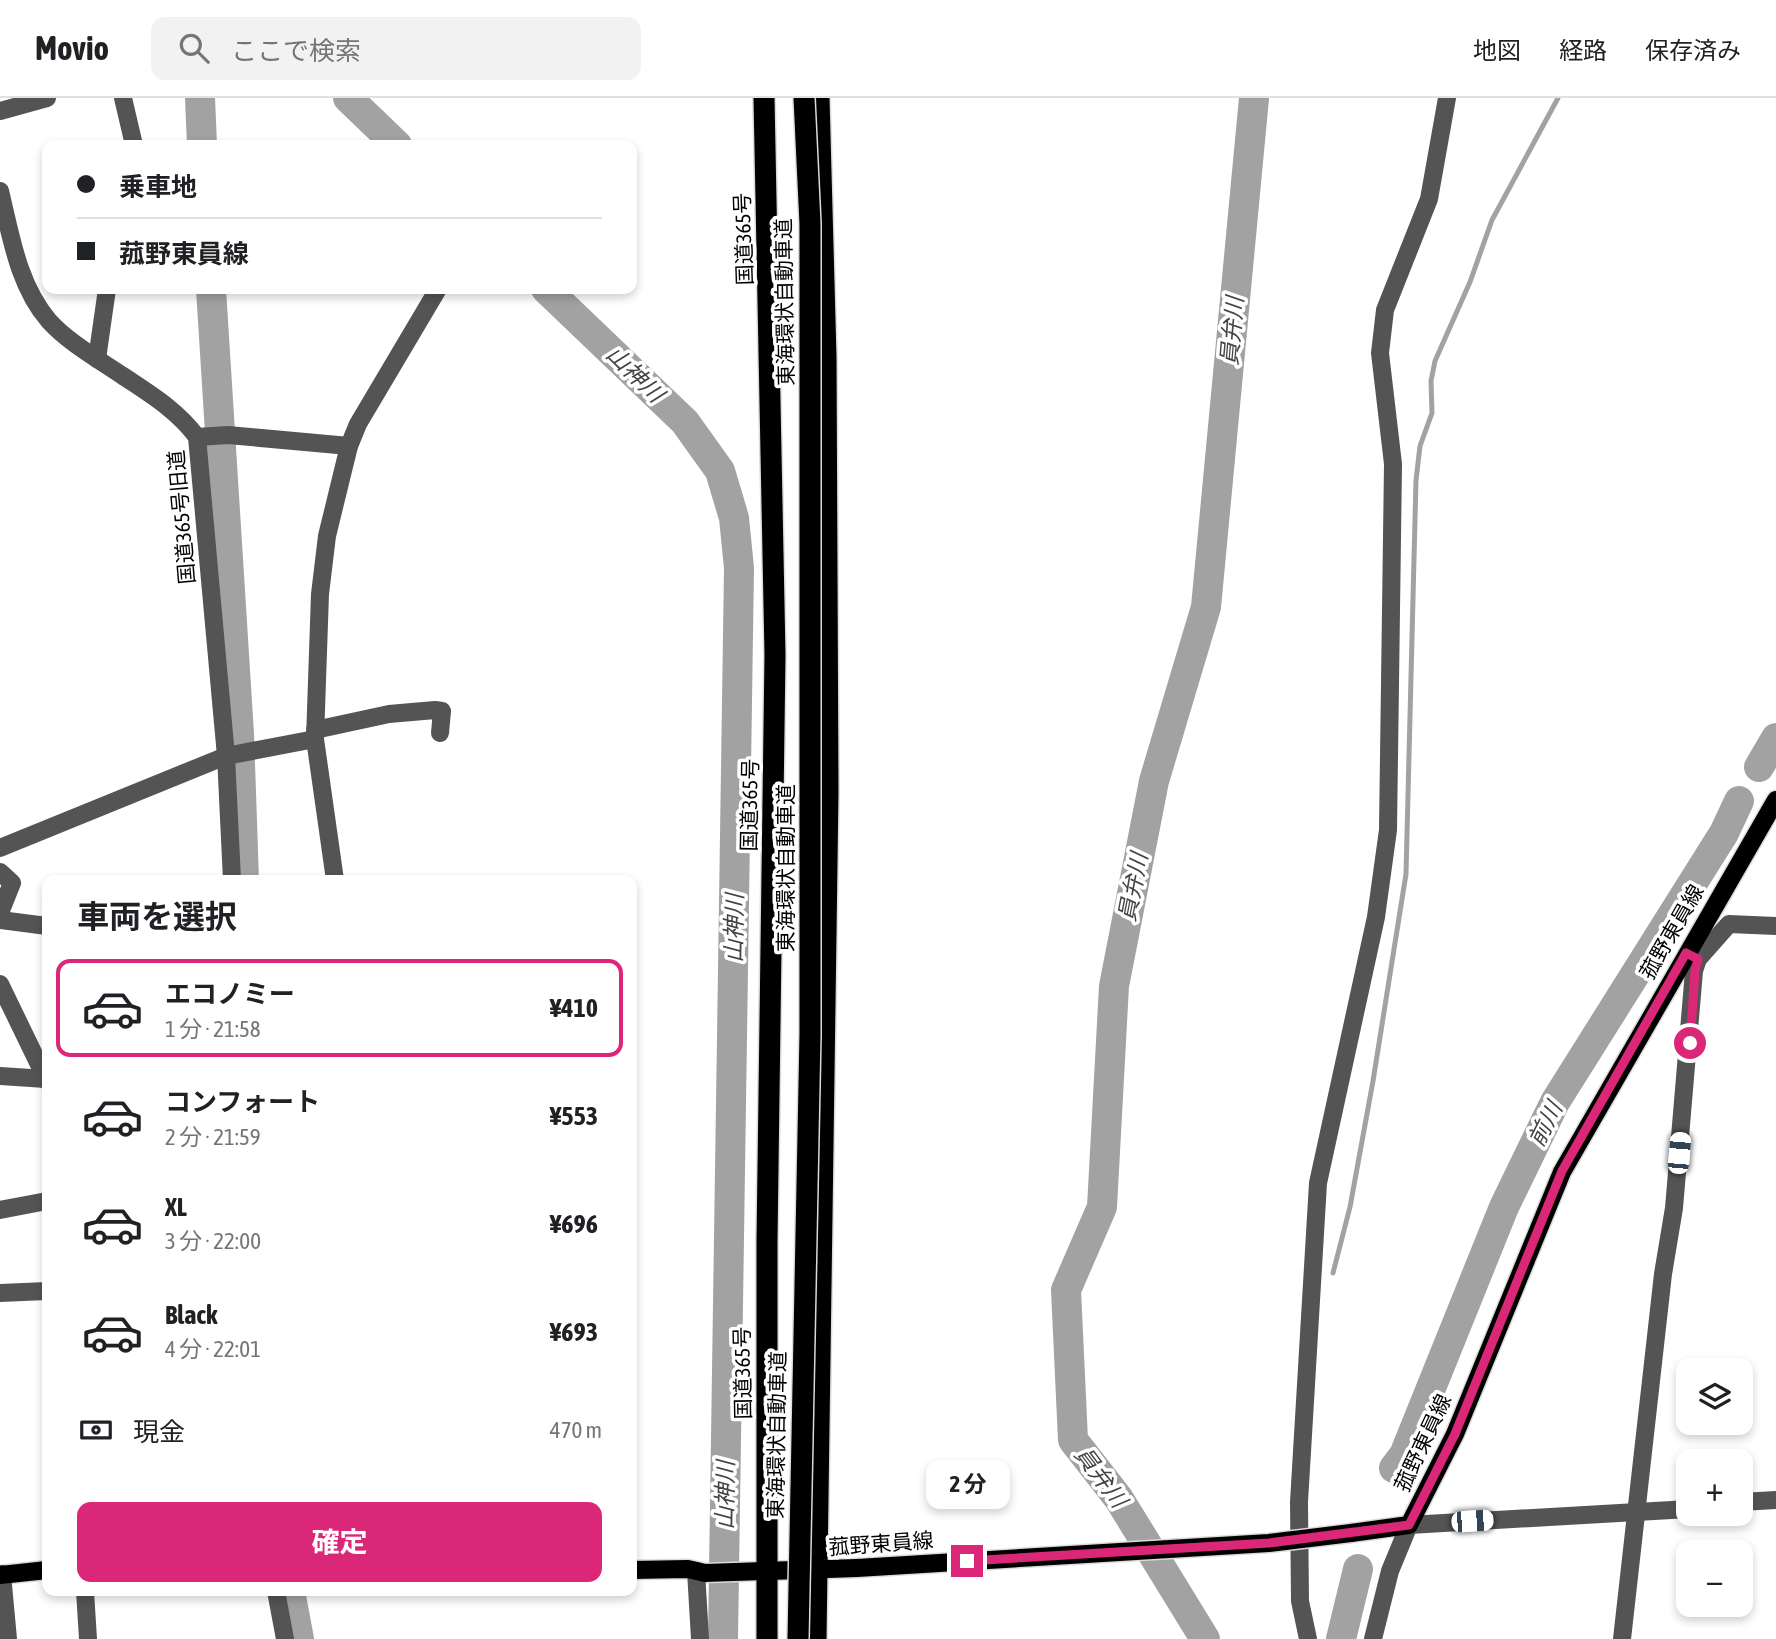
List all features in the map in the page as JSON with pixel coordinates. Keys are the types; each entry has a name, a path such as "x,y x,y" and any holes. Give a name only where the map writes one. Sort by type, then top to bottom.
{"highway":[{"name":"国道365号","path":"764,98 775,530 775,813 761,1569 767,1639"},
{"name":"東海環状自動車道","path":"798,1639 810,1034 810,224 804,98"},
{"path":"816,1639 828,792 826,344 818,98"}],"main road":[{"name":"菰野東員線","path":"637,1570 817,1571 1269,1543 1409,1525 1455,1434 1562,1171 1692,956 1776,800"},
{"path":"1,1575 42,1571"}],"street":[{"path":"0,111 47,98"},
{"path":"123,98 133,140"},
{"path":"1308,1639 1300,1601 1299,1502 1318,1183 1376,917 1388,831 1393,464 1380,354 1385,310 1429,199 1447,98"},
{"name":"国道365号旧道","path":"0,191 27,288 50,321 97,359 181,415 203,436 235,754 232,875"},
{"path":"97,359 106,294"},
{"path":"334,875 315,734 320,594 325,548 349,446 358,424 435,294"},
{"path":"203,436 228,435 349,446"},
{"path":"0,848 235,754 389,714 442,711 440,733"},
{"path":"0,873 12,883 0,913"},
{"path":"0,920 42,925"},
{"path":"1622,1639 1663,1273 1674,1208 1695,971 1692,956 1729,924 1776,926"},
{"path":"0,984 42,1070"},
{"path":"0,1076 42,1080"},
{"path":"0,1210 42,1201"},
{"path":"0,1293 42,1292"},
{"path":"1753,1501 1776,1500"},
{"path":"1373,1639 1390,1571 1409,1525 1676,1510"},
{"path":"700,1639 701,1572"},
{"path":"1,1575 8,1639"},
{"path":"85,1596 88,1639"},
{"path":"277,1596 285,1639"}],"waterway":[{"name":"山神川","path":"200,98 202,140"},
{"name":"山神川","path":"348,98 392,140"},
{"name":"員弁川","path":"1205,1639 1119,1499 1073,1440 1066,1290 1102,1207 1114,986 1154,781 1206,607 1254,98"},
{"path":"1333,1273 1350,1207 1406,874 1416,480 1420,446 1432,413 1431,381 1435,361 1470,282 1492,220 1558,98"},
{"name":"山神川","path":"211,294 239,734 244,875"},
{"name":"山神川","path":"551,294 685,422 720,471 734,518 739,568 723,1639"},
{"name":"前川","path":"1759,767 1776,738"},
{"name":"前川","path":"1394,1468 1404,1455 1504,1207 1555,1102 1724,833 1739,801"},
{"name":"前川","path":"1341,1639 1358,1569"},
{"name":"山神川","path":"291,1596 299,1639"}],"route":[{"path":"967,1561 1269,1543 1409,1525 1455,1434 1562,1171 1686,953 1698,959 1690,1043"}]}
